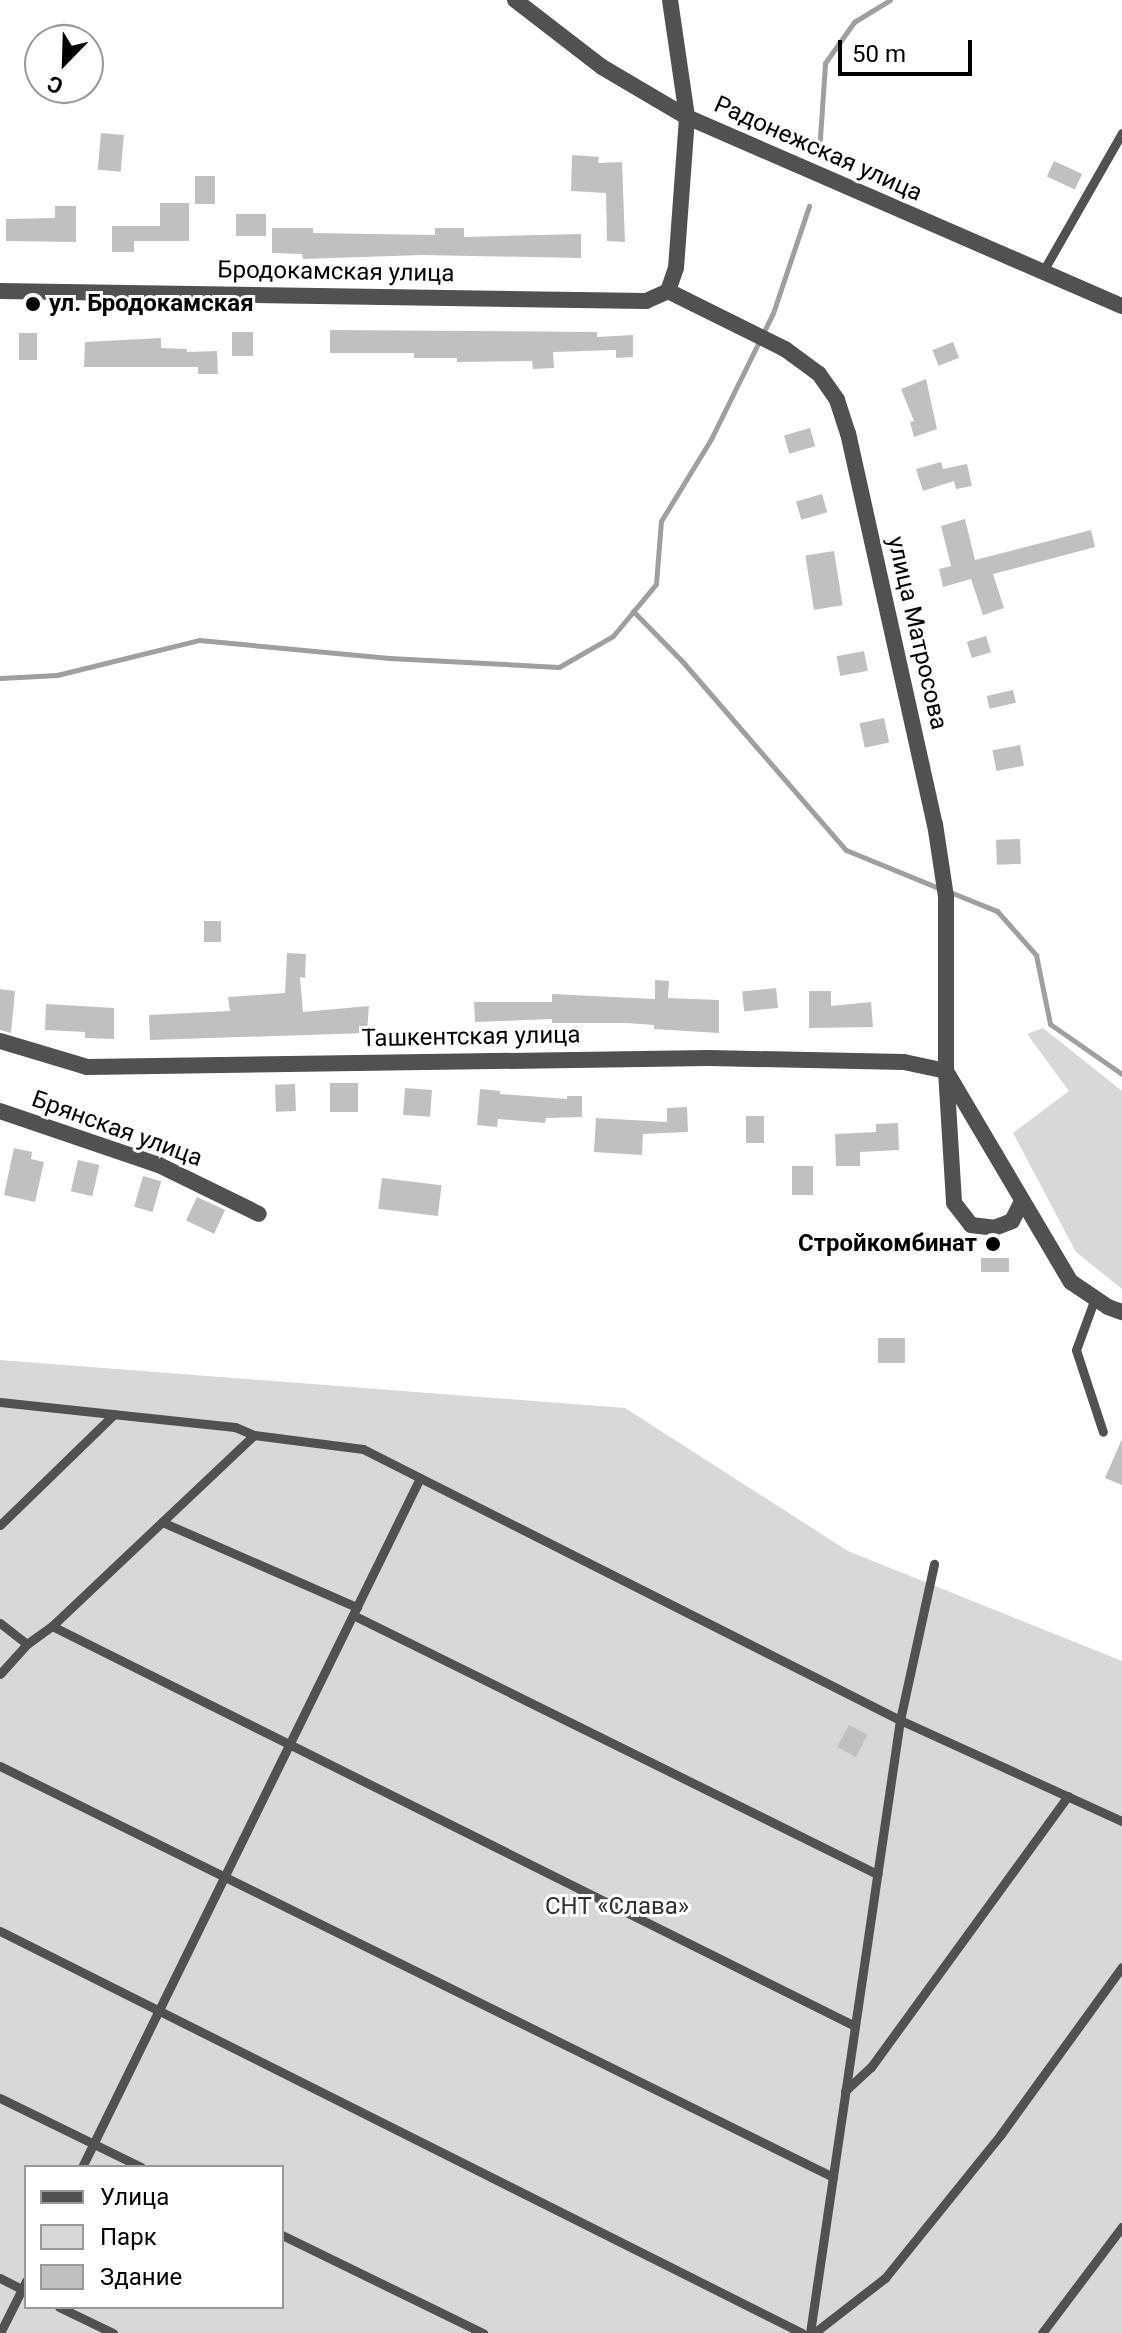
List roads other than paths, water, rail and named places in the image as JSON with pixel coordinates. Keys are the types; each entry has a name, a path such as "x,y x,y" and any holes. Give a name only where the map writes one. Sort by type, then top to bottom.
{"street":[{"name":"Радонежская улица","path":"515,0 602,67 687,117 1122,306"},
{"path":"668,291 676,268 687,117 670,0"},
{"name":"Бродокамская улица","path":"0,291 646,301 668,291"},
{"name":"улица Матросова","path":"668,291 785,349 819,374 837,400 848,433 935,824 946,897 946,1071 1021,1203 1071,1282 1122,1312"},
{"name":"Ташкентская улица","path":"0,1041 87,1067 709,1058 904,1062 946,1071"},
{"path":"946,1071 954,1203 971,1225 994,1228 1012,1221 1021,1203"},
{"name":"Брянская улица","path":"0,1111 159,1165 259,1214"}],"lane":[{"path":"1042,273 1122,133"},
{"path":"1095,1298 1076,1350 1103,1432"},
{"path":"0,1402 235,1427 254,1435 363,1449 900,1720 1122,1821"},
{"path":"0,1525 114,1414"},
{"path":"0,1674 27,1644 52,1626 254,1435"},
{"path":"83,2165 420,1478"},
{"path":"162,1522 355,1611 877,1874"},
{"path":"812,2333 900,1720 934,1564"},
{"path":"0,1623 27,1644"},
{"path":"52,1626 855,2026"},
{"path":"0,1766 223,1879 833,2177"},
{"path":"845,2091 871,2067 1068,1796"},
{"path":"0,1931 802,2333"},
{"path":"812,2333 885,2278 1001,2134 1122,1967"},
{"path":"0,2098 137,2165"},
{"path":"1042,2333 1122,2227"},
{"path":"284,2236 483,2333"},
{"path":"0,2278 24,2287"},
{"path":"0,2333 24,2289"},
{"path":"63,2309 113,2333"}],"waterway":[{"path":"819,152 825,63 854,22 890,0"},
{"path":"0,678 57,675 199,640 389,658 559,667 613,636 656,584 661,521 711,439 773,313 809,206"},
{"path":"633,611 682,661 846,850 941,889"},
{"path":"950,892 997,911 1036,955 1050,1024 1122,1074"}],"place":[{"name":"ул. Бродокамская","path":"33,304"},
{"name":"Стройкомбинат","path":"993,1244"}],"park label":[{"name":"СНТ «Слава»","path":"617,1907"}]}
